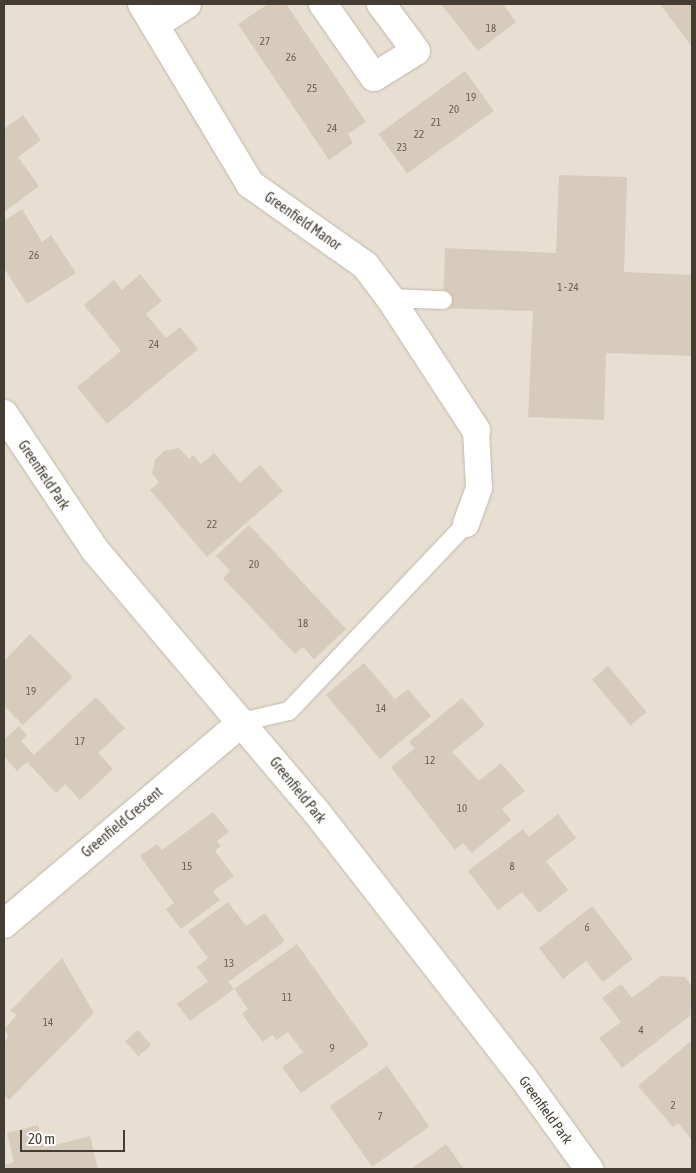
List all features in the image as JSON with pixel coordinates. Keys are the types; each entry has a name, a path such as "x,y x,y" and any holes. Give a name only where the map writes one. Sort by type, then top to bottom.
{"street":[{"path":"148,14 186,4"},
{"path":"323,4 374,77 416,51 381,4"},
{"name":"Greenfield Manor","path":"148,14 250,184 365,265 390,298 476,430"},
{"name":"Greenfield Park","path":"4,414 95,550 242,722 402,921 589,1169"},
{"path":"466,524 479,488 476,430"},
{"name":"Greenfield Crescent","path":"4,924 242,722"}],"lane":[{"path":"390,298 443,300"},
{"path":"242,722 289,711 466,524"}],"shaded area":[{"path":"4,4 692,4 692,1169 4,1169"}],"building":[{"path":"268,4 286,4 366,122 348,134 353,143 329,160 238,24"},
{"path":"441,4 503,4 516,22 478,51"},
{"path":"660,4 692,4 692,47"},
{"path":"465,71 494,111 407,174 378,134"},
{"path":"23,115 41,140 18,157 39,186 4,212 4,129"},
{"path":"559,175 627,177 624,272 692,275 692,356 606,353 604,420 528,417 533,311 443,308 445,248 556,253"},
{"path":"22,209 42,242 51,235 76,273 27,304 4,268 4,221"},
{"path":"140,274 162,301 146,314 166,338 180,327 198,349 107,424 77,387 121,351 84,305 114,280 122,290"},
{"path":"179,448 189,459 193,455 201,464 214,453 240,483 260,465 283,491 207,557 150,490 159,482 152,474 155,460 164,451"},
{"path":"249,525 346,629 314,659 303,647 295,654 223,578 230,571 216,556"},
{"path":"30,634 73,677 23,725 4,706 4,661"},
{"path":"364,663 395,699 408,689 431,716 380,759 326,695"},
{"path":"608,666 647,712 630,725 592,679"},
{"path":"96,697 125,728 98,753 113,769 80,800 65,784 56,793 27,762 17,771 4,756 4,740 19,726 27,735 21,741 34,755"},
{"path":"462,698 485,725 452,752 479,781 501,763 525,791 502,809 511,820 472,853 463,843 455,850 391,767 415,748 409,742"},
{"path":"213,812 229,832 217,841 221,846 215,851 234,876 213,891 220,900 181,929 166,909 174,903 140,856 157,844 162,850"},
{"path":"558,814 576,838 546,861 568,890 539,913 522,892 498,910 468,871 523,829 529,837"},
{"path":"228,902 246,926 265,913 285,941 228,982 234,989 190,1021 177,1004 208,981 197,967 208,958 188,931"},
{"path":"592,906 633,959 603,982 586,961 563,979 539,948"},
{"path":"297,944 369,1045 301,1093 282,1067 303,1052 288,1032 277,1040 272,1035 263,1042 242,1014 248,1009 234,989"},
{"path":"62,958 94,1013 9,1100 4,1094 4,1042 9,1036 4,1029 17,1015 10,1011"},
{"path":"661,976 685,977 692,987 690,1016 622,1068 599,1038 621,1022 602,998 621,984 632,998"},
{"path":"138,1030 151,1045 138,1056 125,1041"},
{"path":"692,1040 692,1140 678,1123 673,1127 638,1086"},
{"path":"387,1066 429,1127 372,1167 330,1106"},
{"path":"38,1125 44,1148 90,1136 98,1169 6,1169 5,1165 14,1162 7,1133"},
{"path":"446,1144 464,1169 411,1169"}]}
